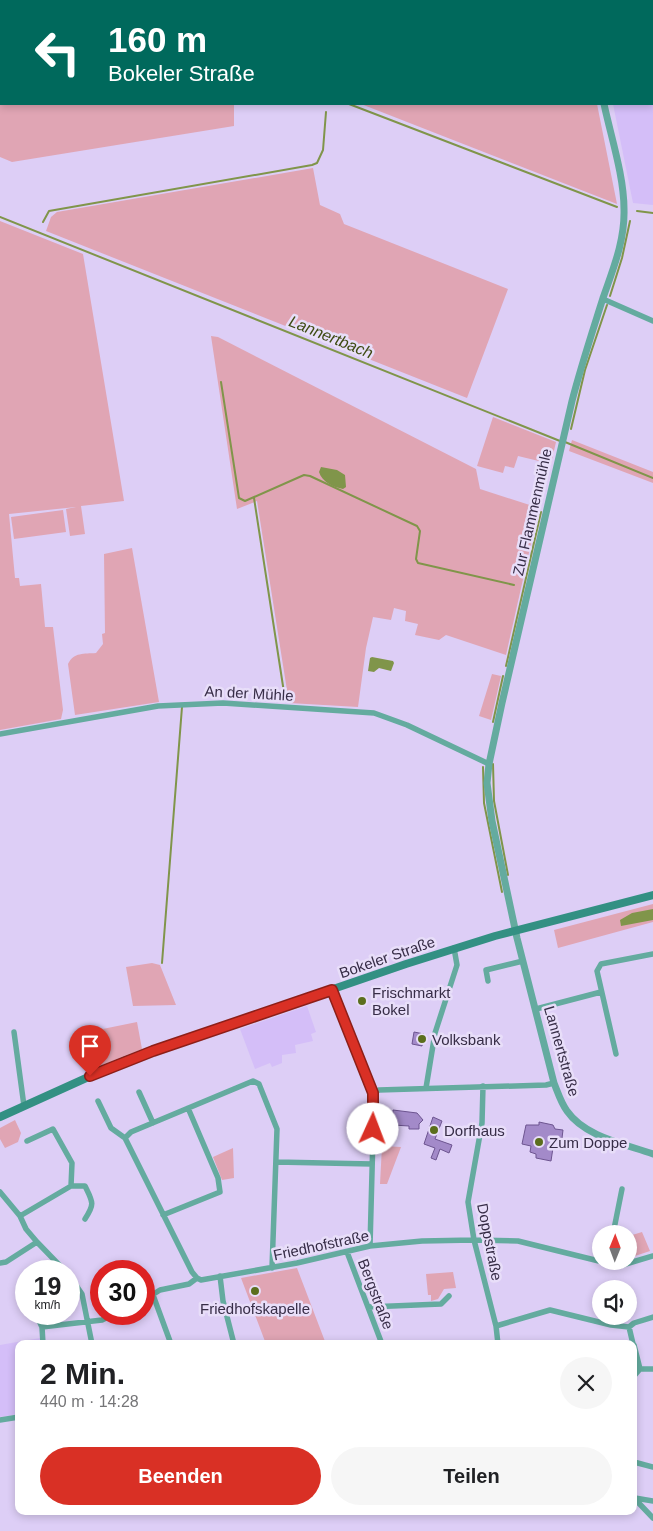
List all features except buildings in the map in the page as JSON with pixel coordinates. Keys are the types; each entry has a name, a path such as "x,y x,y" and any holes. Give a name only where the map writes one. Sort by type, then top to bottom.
{"main road":[{"name":"Bokeler Straße","path":"0,1117 126,1060 454,948 653,894"}],"street":[{"name":"Zur Flammenmühle","path":"516,930 487,793 489,764 580,368 618,254 623,232 622,190 604,105"},
{"path":"603,299 653,320"},
{"name":"An der Mühle","path":"0,734 158,706 223,703 374,713 408,725 489,764"},
{"name":"Lannertstraße","path":"516,930 554,1083 566,1110 585,1128 653,1154"},
{"path":"426,1088 435,1033 457,966 454,948"},
{"path":"616,1054 597,971 601,964 653,954"},
{"path":"488,981 486,970 523,960"},
{"path":"332,990 374,1099 370,1246"},
{"path":"536,1009 601,992"},
{"path":"14,1032 24,1106"},
{"path":"125,1138 131,1132 253,1081 259,1084 277,1129 272,1268"},
{"path":"373,1093 380,1090 546,1085 554,1083"},
{"name":"Doppstraße","path":"483,1086 482,1123 468,1202 474,1240 496,1326 498,1340"},
{"path":"139,1092 153,1123"},
{"path":"98,1101 112,1128 125,1138 192,1272 197,1278"},
{"path":"163,1215 220,1192 218,1178 188,1108"},
{"path":"27,1141 53,1129 72,1163 70,1186"},
{"path":"276,1162 372,1164"},
{"path":"20,1216 70,1186 85,1186 93,1202 92,1209 84,1219"},
{"path":"615,1225 622,1189"},
{"path":"0,1192 20,1216 26,1229 54,1260"},
{"name":"Friedhofstraße","path":"155,1294 160,1290 189,1284 197,1278 201,1280 272,1268 370,1246 422,1241 518,1241 592,1259"},
{"path":"0,1263 6,1262 37,1242"},
{"name":"Bergstraße","path":"347,1252 380,1340"},
{"name":"Friedhofstraße","path":"638,1260 653,1256"},
{"path":"220,1276 223,1301 233,1340"},
{"path":"80,1291 91,1340"},
{"path":"368,1307 441,1304 449,1296"},
{"path":"155,1301 170,1340"},
{"path":"496,1326 550,1310 611,1325 629,1327 634,1323 653,1317"},
{"path":"43,1340 42,1327 88,1322"},
{"path":"629,1327 633,1340"},
{"path":"637,1356 640,1369"},
{"path":"637,1372 640,1369 653,1368"},
{"path":"0,1420 15,1418"},
{"path":"637,1463 653,1467"},
{"path":"637,1499 653,1502"},
{"path":"637,1501 653,1516"}],"shaded area":[{"path":"0,105 234,105 234,126 12,162 0,157"},
{"path":"364,105 597,105 617,204"},
{"path":"613,105 653,105 653,205 633,203"},
{"path":"313,168 320,205 340,214 344,224 508,289 467,398 46,231 51,217 57,212"},
{"path":"0,221 83,254 124,501 81,506 85,534 70,536 66,509 76,507 9,514 15,578 19,578 20,586 41,584 45,627 53,627 63,710 61,719 0,730"},
{"path":"211,336 218,337 476,469 480,489 539,508 506,655 446,635 439,640 415,635 418,624 405,621 406,611 394,608 391,620 373,617 366,648 358,707 289,703 257,501 237,509"},
{"path":"493,417 556,442 551,464 518,456 514,468 505,466 503,473 477,466"},
{"path":"572,440 653,472 653,483 569,451"},
{"path":"321,467 337,470 345,475 346,487 343,489 339,488 325,481 320,476"},
{"path":"63,510 66,532 14,539 11,517"},
{"path":"132,548 159,702 75,715 68,664 73,657 96,653 103,644 102,634 105,633 104,554"},
{"path":"370,658 393,661 391,671 379,668 374,672 368,671"},
{"path":"492,674 501,676 491,720 479,716"},
{"path":"653,904 653,922 558,948 554,930"},
{"path":"653,909 653,920 621,926 620,920 632,913"},
{"path":"152,963 160,965 176,1005 133,1006 126,967"},
{"path":"307,1006 316,1032 311,1034 313,1041 295,1045 296,1053 282,1055 282,1063 272,1067 270,1063 255,1069 240,1029"},
{"path":"137,1022 142,1049 92,1069 83,1033"},
{"path":"15,1120 21,1133 18,1142 5,1148 0,1139 0,1128"},
{"path":"382,1146 401,1147 387,1184 380,1184"},
{"path":"233,1148 234,1178 222,1180 213,1157"},
{"path":"642,1232 650,1251 638,1255 638,1233"},
{"path":"297,1268 324,1340 264,1340 241,1278"},
{"path":"453,1272 456,1288 444,1289 438,1299 431,1301 431,1295 428,1295 426,1274"},
{"path":"15,1342 15,1415 0,1417 0,1345"}],"waterway":[{"path":"352,105 617,207"},
{"path":"43,222 49,211 312,165 317,163 323,150 326,112"},
{"path":"637,211 653,213"},
{"name":"Lannertbach","path":"0,217 560,441"},
{"path":"610,296 622,258 630,221"},
{"path":"571,429 585,370 607,305"},
{"path":"221,382 239,498 245,501 304,475 310,476 417,526 420,531 416,559 418,563 514,585"},
{"name":"Lannertbach","path":"565,442 653,478"},
{"path":"254,498 285,699"},
{"path":"506,666 541,512"},
{"path":"493,722 503,676"},
{"path":"162,963 182,707"},
{"path":"493,764 494,801 508,875"},
{"path":"483,767 484,803 502,892"}],"place":[{"name":"Frischmarkt Bokel","path":"362,1001"},
{"name":"Volksbank","path":"422,1039"},
{"name":"Dorfhaus","path":"434,1130"},
{"name":"Zum Doppe","path":"539,1142"},
{"name":"Friedhofskapelle","path":"255,1291"}],"route":[{"path":"90,1076 126,1060 332,990 373,1093 373,1129"}]}
